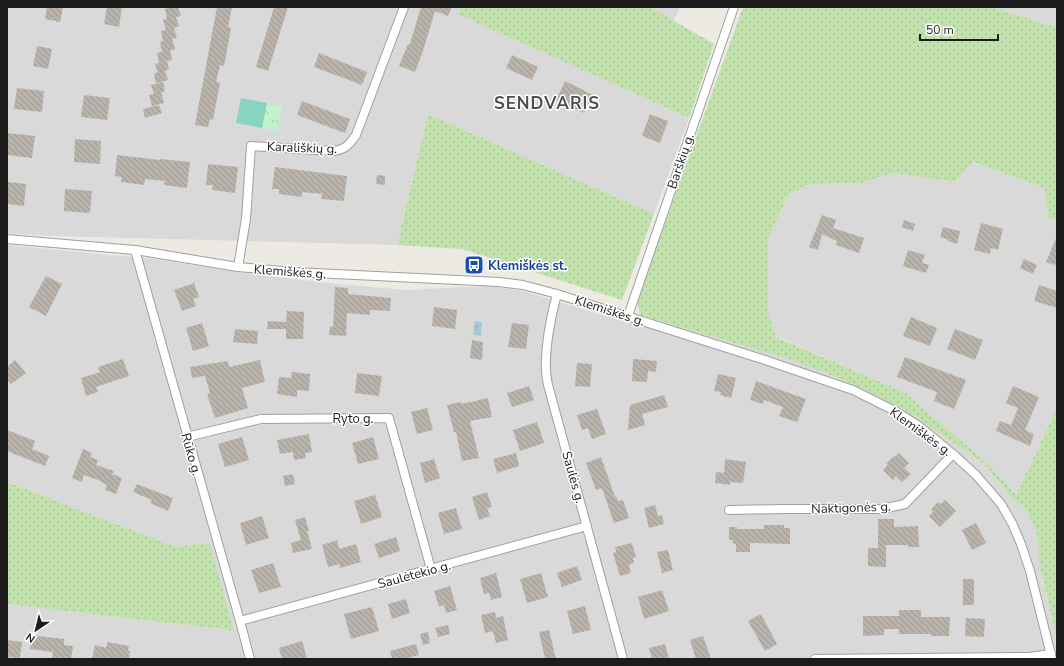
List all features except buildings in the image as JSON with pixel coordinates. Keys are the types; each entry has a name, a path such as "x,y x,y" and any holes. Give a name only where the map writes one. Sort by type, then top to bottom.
{"street":[{"name":"Karališkių g.","path":"238,267 246,219 251,146 334,151 347,147 356,135 404,7"},
{"name":"Barškių g.","path":"628,316 734,7"},
{"name":"Klemiškės g.","path":"7,238 135,250 238,267 294,272 499,282 523,285 558,294 628,316 853,390 880,402 919,426 976,475 1001,504 1021,544 1030,571 1051,656"},
{"name":"Rūko g.","path":"135,250 250,659"},
{"name":"Saulės g.","path":"558,294 553,310 549,336 546,369 548,385 623,659"},
{"name":"Ryto g.","path":"187,437 261,419 389,418 431,569"},
{"name":"Naktigonės g.","path":"729,510 882,509 906,504 953,454"},
{"name":"Saulėtekio g.","path":"240,621 587,526"},
{"path":"815,659 1051,656"}],"shaded area":[{"path":"7,7 460,7 459,14 689,118 654,214 428,114 397,245 53,236 7,233"},
{"path":"650,7 680,7 674,21"},
{"path":"991,7 1057,7 1055,27 1054,27"},
{"path":"973,162 1045,188 1048,218 1057,219 1057,408 1016,495 986,462 904,392 776,336 768,312 768,239 788,195 809,184 862,183 892,173 955,182"},
{"path":"7,245 152,259 250,274 338,284 406,290 489,286 523,291 639,326 640,315 785,358 823,372 866,390 905,410 984,463 1013,500 1023,506 1038,536 1039,561 1057,641 1057,659 7,659 7,604 230,630 200,544 176,547 7,482"}],"green space":[{"path":"460,7 650,7 714,44 689,118 458,14"},
{"path":"743,7 991,7 1054,27 1057,13 1057,219 1048,218 1045,188 973,162 955,182 892,173 862,183 809,184 788,195 768,239 768,312 776,337 904,392 986,462 1016,495 1057,408 1057,641 1039,561 1038,536 1023,506 1013,500 984,463 905,410 866,390 785,358 640,315 637,301"},
{"path":"241,98 267,103 262,128 236,123"},
{"path":"267,103 282,106 277,131 262,128"},
{"path":"428,114 654,214 622,300 462,249 397,245"},
{"path":"7,482 176,547 208,544 211,547 233,629 230,630 7,604"}],"water":[{"path":"475,321 482,322 481,336 473,335"}],"place":[{"name":"Klemiškės st.","path":"474,265"}],"district":[{"name":"SENDVARIS","path":"547,103"}]}
